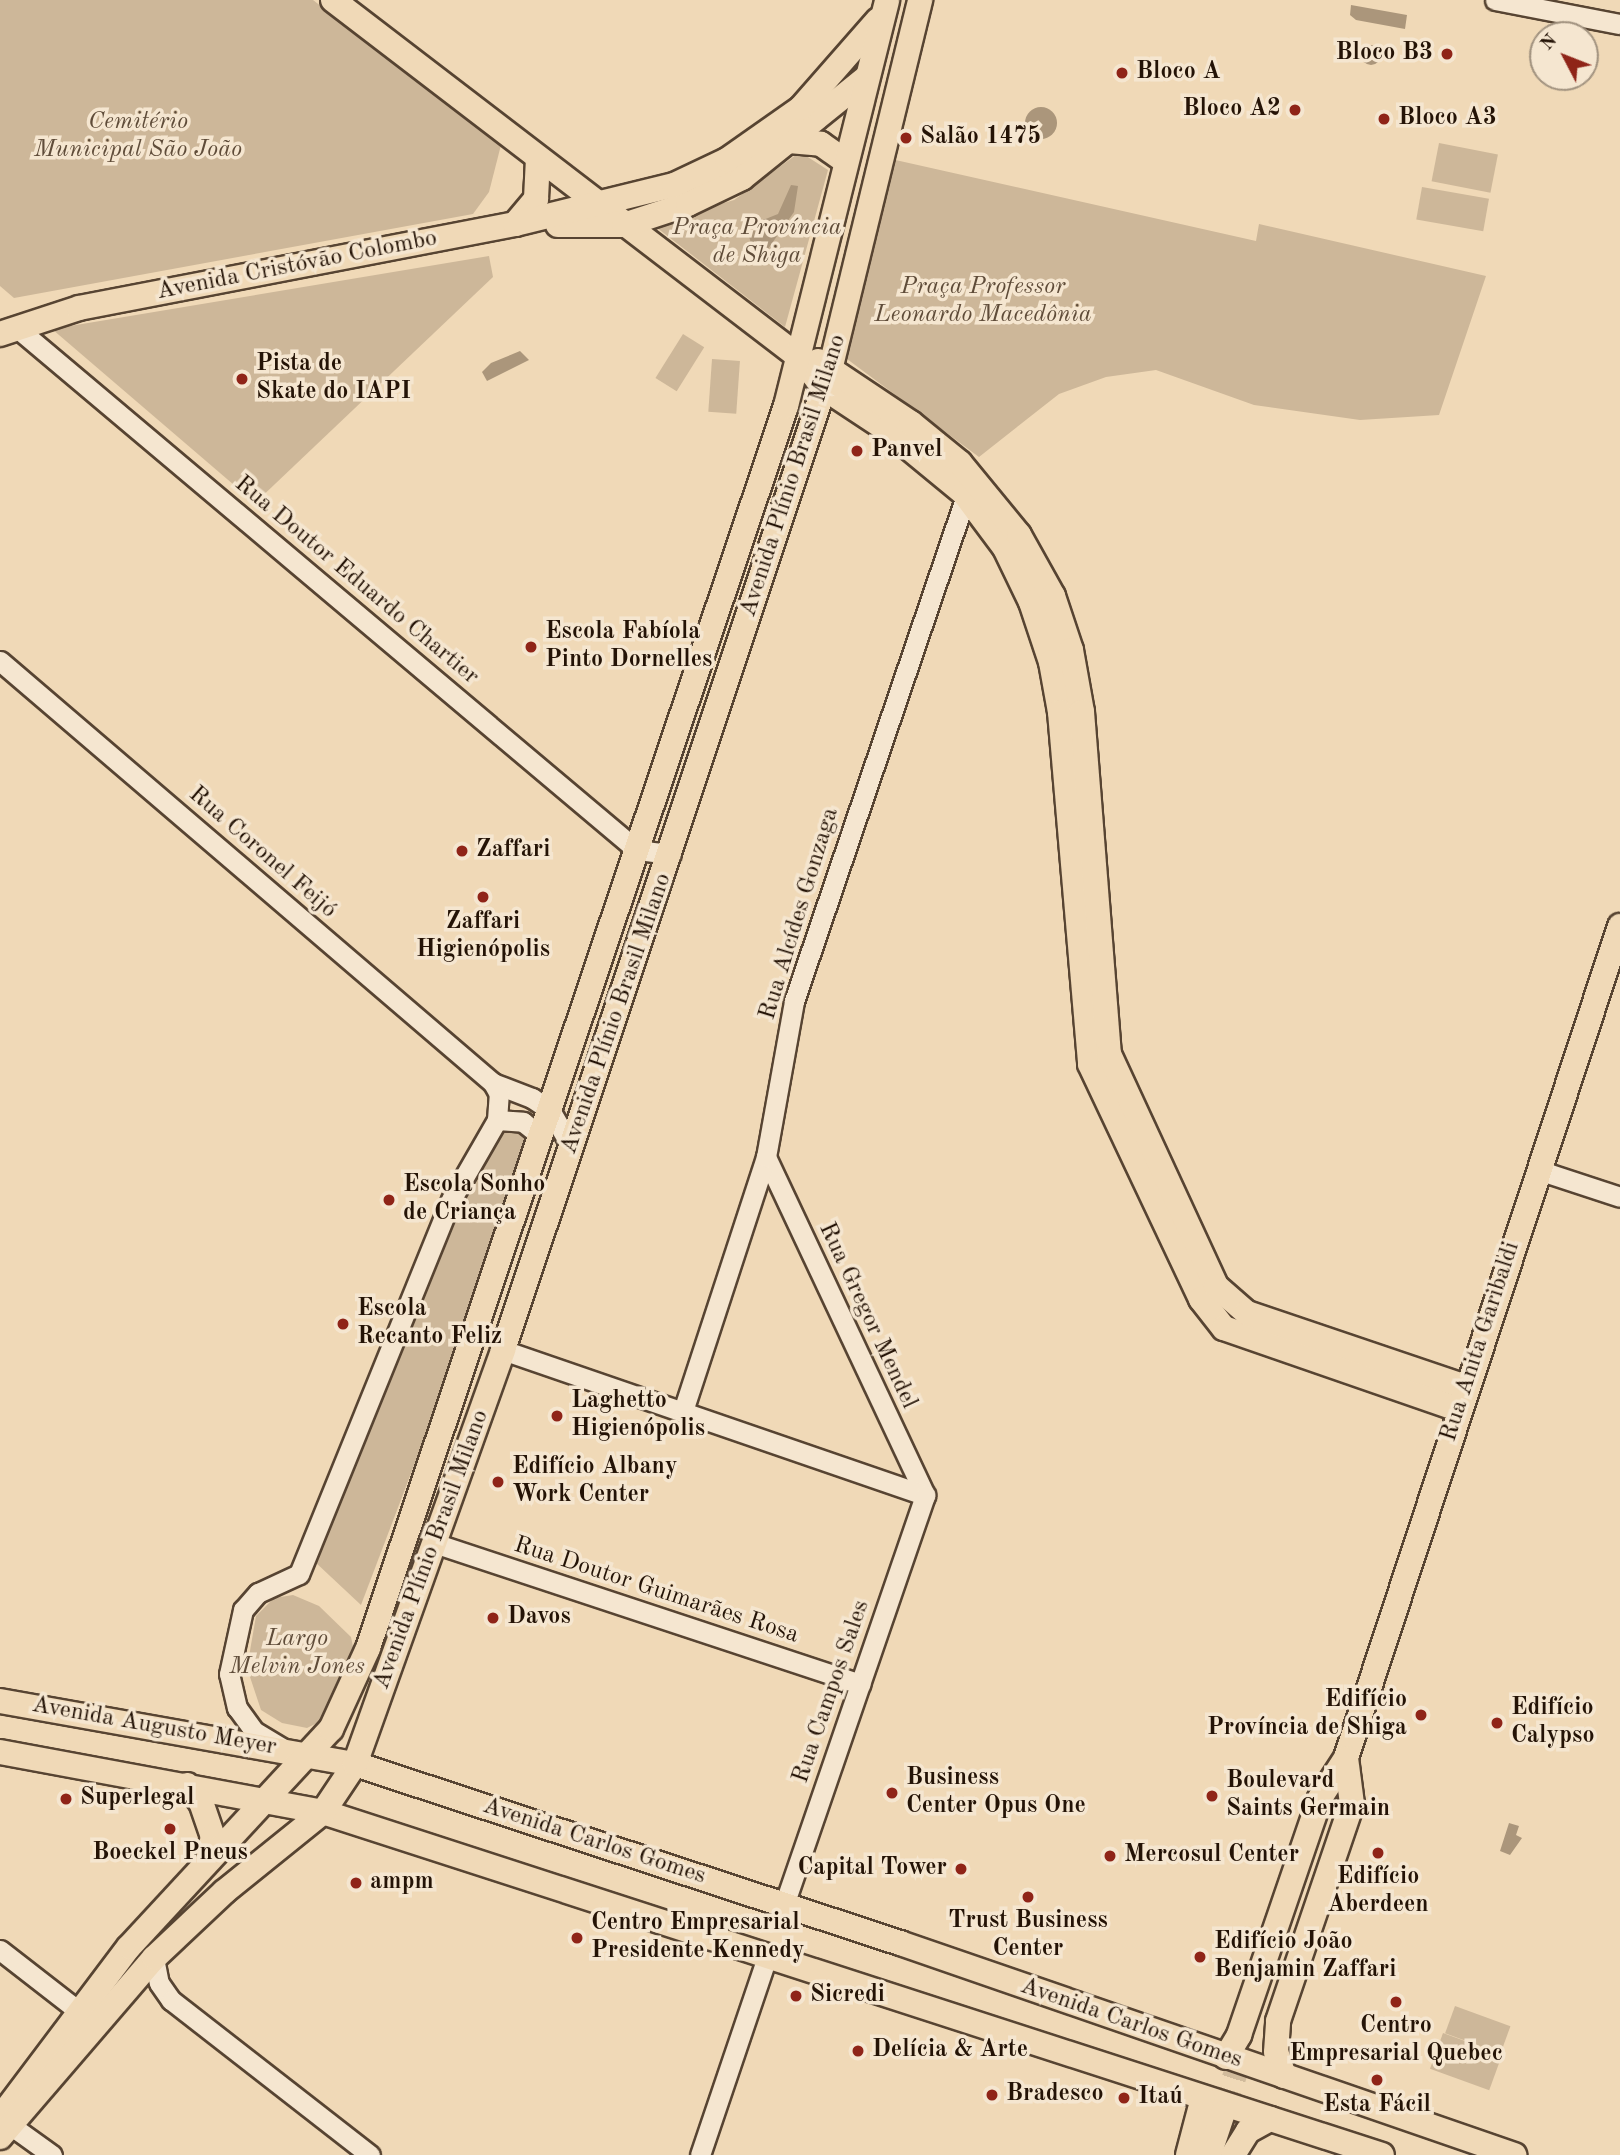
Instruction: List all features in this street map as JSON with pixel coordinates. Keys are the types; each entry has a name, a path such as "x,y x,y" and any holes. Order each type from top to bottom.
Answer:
{"main road":[{"path":"333,0 799,357 817,360 827,379 911,423 1019,535 1053,596 1071,650 1085,746 1109,1054 1216,1286 1247,1313 1462,1398"},
{"name":"Avenida Plínio Brasil Milano","path":"4,2127 154,1958 223,1892 323,1812 355,1764 437,1544 572,1148 827,379 907,41 920,0"},
{"name":"Avenida Plínio Brasil Milano","path":"4,2127 80,2012 129,1947 208,1859 266,1801 296,1752 331,1729 368,1648 637,850 799,357 844,160 884,8"},
{"name":"Avenida Cristóvão Colombo","path":"6,326 79,308 515,224 674,185 727,160 801,108 884,8"},
{"name":"Avenida Cristóvão Colombo","path":"515,224 624,225 688,204 742,178 867,77 907,41"},
{"path":"789,141 821,144 844,160"},
{"path":"515,224 536,199 538,158"},
{"name":"Rua Anita Garibaldi","path":"1284,2076 1276,2052 1278,2021 1352,1804 1346,1758 1462,1398 1620,926"},
{"name":"Avenida Augusto Meyer","path":"0,1701 296,1752"},
{"name":"Avenida Augusto Meyer","path":"0,1752 266,1801"},
{"name":"Avenida Carlos Gomes","path":"296,1752 355,1764 1235,2053 1284,2076 1514,2155"},
{"path":"1235,2053 1346,1758"},
{"path":"187,1785 201,1802 213,1836 208,1859"},
{"name":"Avenida Carlos Gomes","path":"266,1801 323,1812 1382,2155"},
{"path":"1188,2155 1203,2098"},
{"path":"1209,2155 1223,2113"},
{"path":"1233,2155 1248,2131 1269,2119"}],"street":[{"path":"1495,0 1620,24"},
{"name":"Rua Doutor Eduardo Chartier","path":"6,326 637,850"},
{"name":"Rua Alcídes Gonzaga","path":"682,1411 766,1157 794,1001 969,485"},
{"name":"Rua Coronel Feijó","path":"0,661 493,1083 532,1098 550,1110"},
{"path":"637,850 671,854"},
{"path":"296,1752 254,1731 237,1708 229,1674 243,1610 258,1593 299,1574 451,1200 497,1120 499,1094 493,1083"},
{"path":"550,1110 572,1148"},
{"path":"497,1120 523,1122 541,1136"},
{"name":"Rua Gregor Mendel","path":"766,1157 862,1369 925,1495"},
{"path":"1538,1170 1620,1197"},
{"path":"503,1350 925,1495"},
{"name":"Rua Campos Sales","path":"784,1905 925,1495"},
{"name":"Rua Doutor Guimarães Rosa","path":"437,1544 860,1684"},
{"path":"0,1950 80,2012"},
{"path":"700,2155 767,1957"},
{"path":"154,1958 159,1983 171,2000 370,2155"},
{"path":"4,2127 52,2155"}],"green space":[{"name":"Cemitério Municipal São João","path":"0,0 313,0 501,145 489,192 473,214 14,298 0,286"},
{"path":"1439,143 1498,154 1490,193 1432,181"},
{"name":"Praça Província de Shiga","path":"800,152 828,170 785,327 652,224 734,200"},
{"name":"Praça Professor Leonardo Macedônia","path":"891,159 1256,241 1259,224 1486,276 1439,415 1360,420 1254,405 1156,370 1106,377 1059,394 979,457 847,359"},
{"path":"1422,187 1489,199 1483,231 1416,219"},
{"path":"489,256 493,277 255,503 52,329"},
{"path":"683,334 704,347 677,391 655,378"},
{"path":"712,359 740,361 736,414 708,412"},
{"path":"517,1127 530,1137 533,1152 361,1605 314,1561 469,1176 495,1135"},
{"name":"Largo Melvin Jones","path":"293,1595 319,1606 351,1637 354,1652 321,1721 307,1728 282,1723 261,1710 247,1668 256,1616 274,1598"},
{"path":"1455,2006 1510,2026 1501,2053 1445,2033"},
{"path":"1443,2033 1502,2055 1489,2090 1430,2069"}],"shaded area":[{"path":"1351,5 1407,15 1405,29 1356,20 1350,15"},
{"path":"1367,45 1375,45 1381,55 1375,65 1367,65 1361,59 1361,51"},
{"path":"1041,107 1053,111 1057,123 1053,135 1041,139 1029,135 1025,123 1029,111"},
{"path":"791,185 798,186 794,212 763,256 753,251 749,236 763,220 778,214"},
{"path":"520,351 529,360 487,381 482,372 491,363"},
{"path":"1509,1823 1519,1826 1516,1835 1522,1838 1510,1855 1500,1851"}],"tunnel":[{"path":"1223,2113 1243,2049"}],"place":[{"name":"Bloco B3","path":"1447,54"},
{"name":"Bloco A","path":"1122,73"},
{"name":"Bloco A2","path":"1295,110"},
{"name":"Bloco A3","path":"1384,119"},
{"name":"Salão 1475","path":"906,138"},
{"name":"Pista de Skate do IAPI","path":"242,379"},
{"name":"Panvel","path":"857,451"},
{"name":"Escola Fabíola Pinto Dornelles","path":"531,647"},
{"name":"Zaffari","path":"462,851"},
{"name":"Zaffari Higienópolis","path":"483,897"},
{"name":"Escola Sonho de Criança","path":"389,1200"},
{"name":"Escola Recanto Feliz","path":"343,1324"},
{"name":"Laghetto Higienópolis","path":"557,1416"},
{"name":"Edifício Albany Work Center","path":"498,1482"},
{"name":"Davos","path":"493,1618"},
{"name":"Edifício Província de Shiga","path":"1421,1715"},
{"name":"Edifício Calypso","path":"1497,1723"},
{"name":"Business Center Opus One","path":"892,1793"},
{"name":"Boulevard Saints Germain","path":"1212,1796"},
{"name":"Superlegal","path":"66,1799"},
{"name":"Boeckel Pneus","path":"170,1829"},
{"name":"Edifício Aberdeen","path":"1378,1853"},
{"name":"Mercosul Center","path":"1110,1856"},
{"name":"Capital Tower","path":"961,1869"},
{"name":"ampm","path":"356,1883"},
{"name":"Trust Business Center","path":"1028,1897"},
{"name":"Centro Empresarial Presidente Kennedy","path":"577,1938"},
{"name":"Edifício João Benjamin Zaffari","path":"1200,1957"},
{"name":"Sicredi","path":"796,1996"},
{"name":"Centro Empresarial Quebec","path":"1396,2002"},
{"name":"Delícia & Arte","path":"858,2051"},
{"name":"Esta Fácil","path":"1377,2080"},
{"name":"Bradesco","path":"992,2095"},
{"name":"Itaú","path":"1124,2098"}]}
